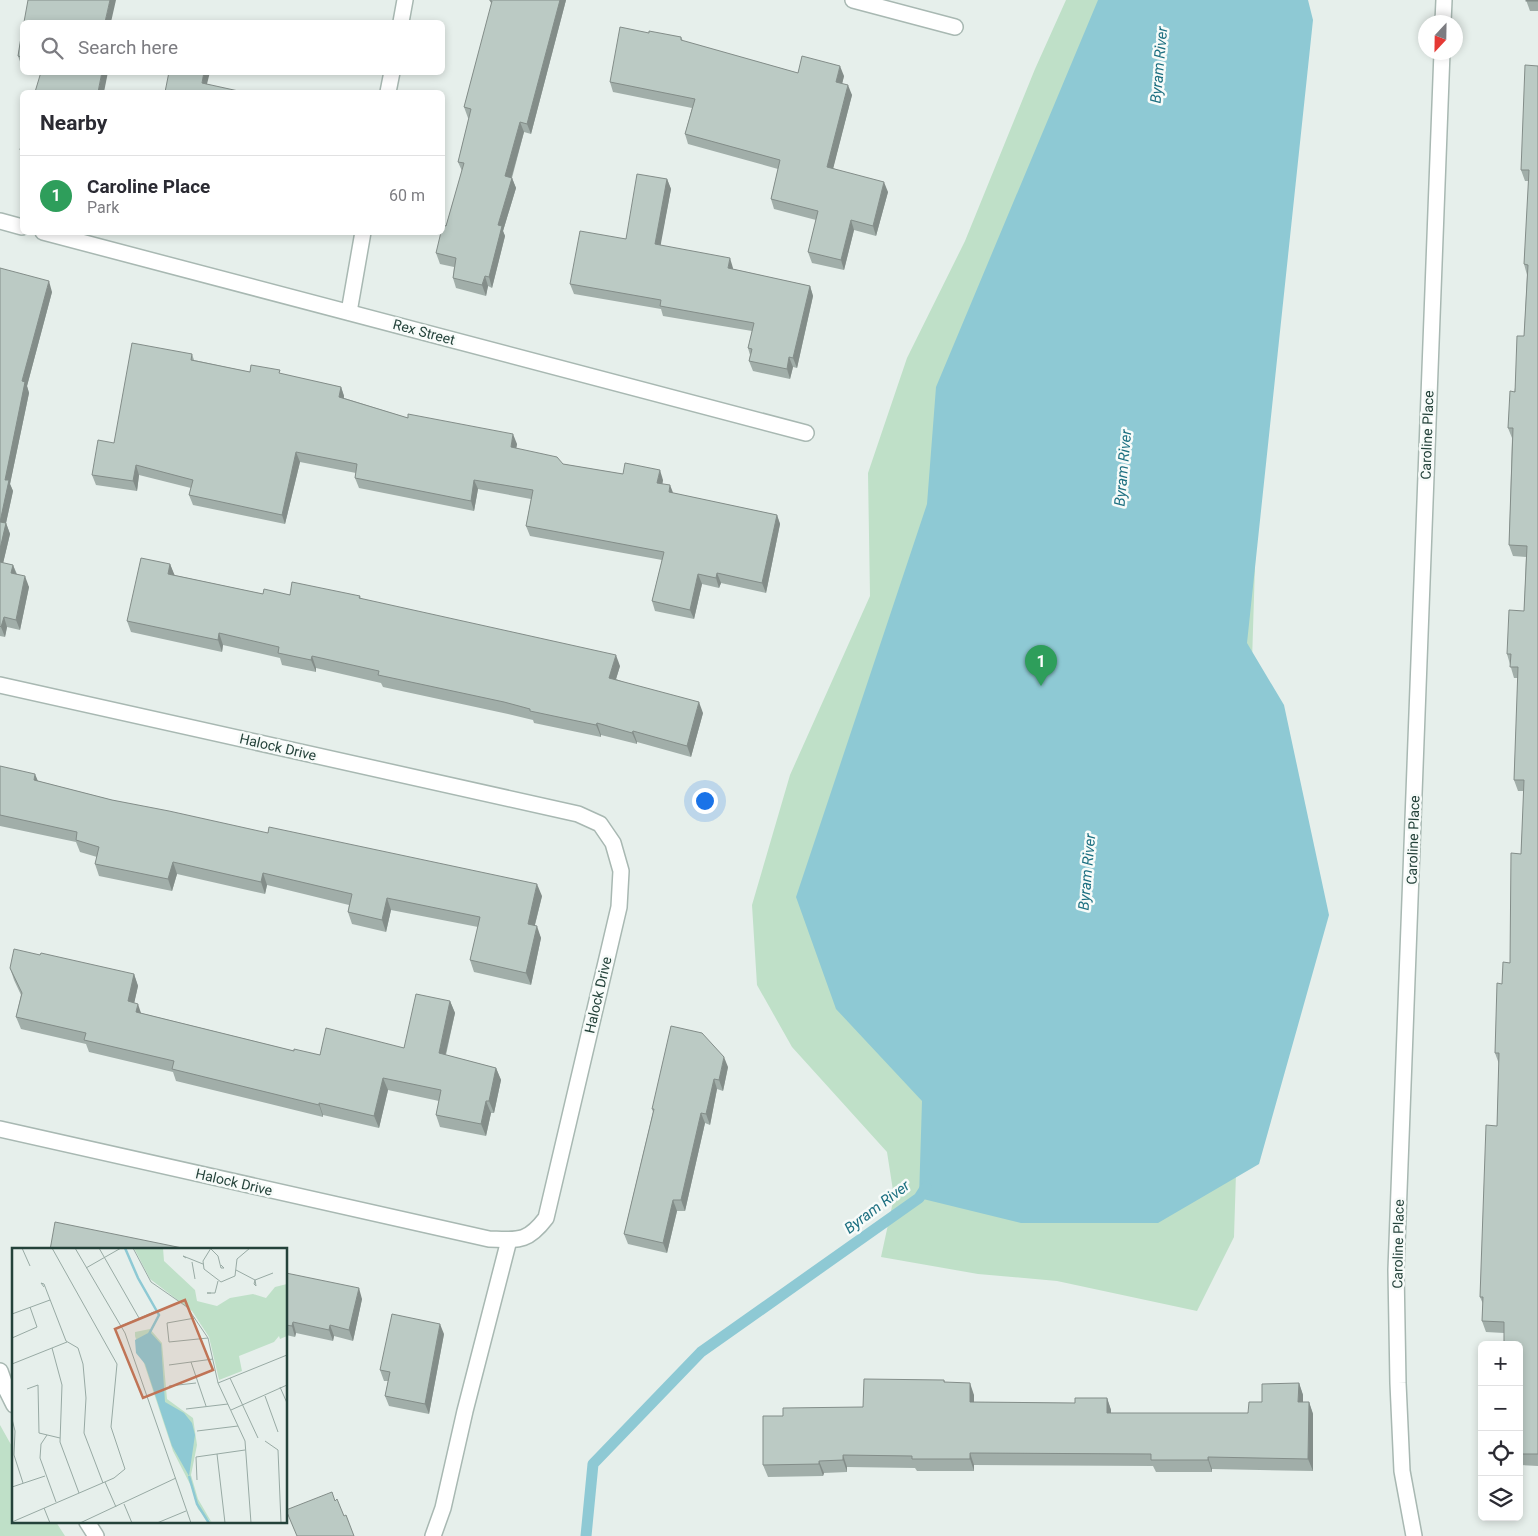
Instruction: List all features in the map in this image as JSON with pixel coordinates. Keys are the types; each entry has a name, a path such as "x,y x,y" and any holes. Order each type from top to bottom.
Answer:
{"street":[{"path":"401,20 405,0"},
{"path":"853,0 955,27"},
{"path":"1443,15 1444,0"},
{"name":"Caroline Place","path":"1414,1536 1402,1471 1396,1270 1442,60"},
{"path":"388,90 391,75"},
{"path":"0,222 20,227"},
{"name":"Rex Street","path":"54,235 806,432"},
{"path":"349,312 362,235"},
{"name":"Halock Drive","path":"0,685 578,814 600,824 613,843 621,871 619,907 546,1218 536,1232 517,1240 488,1239 0,1129"},
{"path":"434,1536 443,1508 465,1411 509,1240"},
{"path":"0,1372 12,1401"},
{"path":"88,1524 96,1536"}],"green space":[{"path":"1066,0 1281,0 1270,86 1234,1237 1197,1311 1057,1281 978,1274 881,1257 894,1197 887,1152 792,1047 757,985 752,905 790,775 870,596 868,473 907,358 965,241 1035,69"},
{"path":"0,1425 12,1446 12,1524 57,1524 65,1536 0,1536"}],"water":[{"path":"1098,0 1308,0 1313,20 1247,643 1284,705 1329,915 1259,1164 1158,1223 1021,1223 919,1198 922,1101 836,1009 796,897 927,504 936,387"}],"building":[{"path":"28,0 110,0 105,20 24,20"},
{"path":"560,0 527,124 520,122 505,176 512,178 498,225 502,226 489,277 485,276 482,285 453,278 456,258 436,253 440,235 445,235 445,226 464,163 458,162 471,109 464,107 492,1 490,1"},
{"path":"620,27 681,37 681,40 798,73 802,56 840,66 836,82 848,85 827,167 884,182 873,226 851,220 841,260 808,252 818,211 771,199 780,160 685,134 695,99 610,82"},
{"path":"1525,65 1538,66 1538,1454 1523,1454 1523,1341 1504,1341 1504,1322 1482,1321 1483,1297 1480,1297 1486,1125 1497,1126 1499,1053 1495,1053 1497,983 1502,984 1503,962 1510,963 1511,853 1521,854 1524,780 1514,780 1518,667 1510,667 1511,654 1507,654 1509,610 1524,611 1527,546 1509,545 1513,428 1508,428 1510,391 1515,392 1517,336 1524,336 1528,265 1524,264 1529,170 1521,170"},
{"path":"40,75 101,75 98,90 36,90"},
{"path":"168,75 203,75 202,83 234,90 165,90"},
{"path":"637,174 667,179 655,244 730,258 728,268 810,286 793,358 789,357 787,369 749,361 752,349 748,348 754,323 660,306 661,300 570,284 580,231 626,239"},
{"path":"0,268 49,281 22,381 25,382 5,480 9,480 0,522"},
{"path":"132,343 192,354 191,360 250,372 251,365 280,370 279,373 341,387 339,397 408,418 408,414 513,434 511,447 557,457 563,464 623,474 625,463 660,470 657,483 670,485 669,492 777,515 762,583 717,573 716,578 698,574 690,610 652,601 664,552 526,526 533,490 474,480 471,501 355,478 357,464 296,452 282,515 189,495 193,480 136,465 133,481 92,475 98,440 114,443"},
{"path":"0,522 6,523 0,549"},
{"path":"141,558 170,564 168,574 263,594 264,589 290,595 292,582 616,655 609,678 699,702 687,746 633,731 632,733 597,723 596,725 530,711 530,709 504,702 378,675 379,671 312,656 311,660 278,653 279,647 219,633 218,640 127,621"},
{"path":"0,562 13,565 11,573 25,576 16,620 4,617 1,627 0,626"},
{"path":"0,766 35,774 34,780 112,800 268,833 269,827 537,884 528,924 537,926 526,973 470,960 480,917 387,898 382,920 348,912 352,894 263,873 261,882 173,862 168,879 95,864 99,847 76,840 77,832 0,815"},
{"path":"14,949 40,955 41,953 134,974 128,1001 138,1004 136,1012 294,1051 294,1049 320,1055 326,1028 404,1048 416,994 450,1001 439,1053 496,1068 489,1101 486,1101 481,1124 436,1115 441,1090 383,1078 374,1116 319,1103 319,1105 172,1069 174,1061 84,1040 86,1033 16,1017 22,993 10,968"},
{"path":"671,1026 702,1033 724,1057 719,1080 714,1079 706,1114 701,1113 681,1200 673,1200 663,1243 624,1234 654,1109 652,1109"},
{"path":"55,1222 182,1248 50,1248"},
{"path":"288,1273 359,1288 349,1330 330,1325 329,1330 293,1322 292,1326 288,1325"},
{"path":"392,1314 440,1324 425,1404 385,1396 390,1372 380,1370"},
{"path":"864,1379 944,1380 944,1382 970,1383 970,1402 1075,1403 1075,1398 1107,1398 1107,1413 1248,1413 1249,1402 1262,1402 1262,1384 1299,1383 1298,1402 1309,1402 1308,1459 1208,1457 1208,1460 1151,1460 1151,1454 970,1453 970,1459 912,1459 912,1456 843,1455 843,1460 819,1461 819,1464 763,1465 763,1416 783,1416 783,1408 863,1407"},
{"path":"332,1492 344,1516 346,1515 354,1536 297,1536 288,1515 288,1509"}],"waterway":[{"name":"Byram River","path":"586,1536 593,1464 701,1352 919,1198 926,1187"}],"place":[{"name":"Caroline Place","path":"1041,686"}]}
